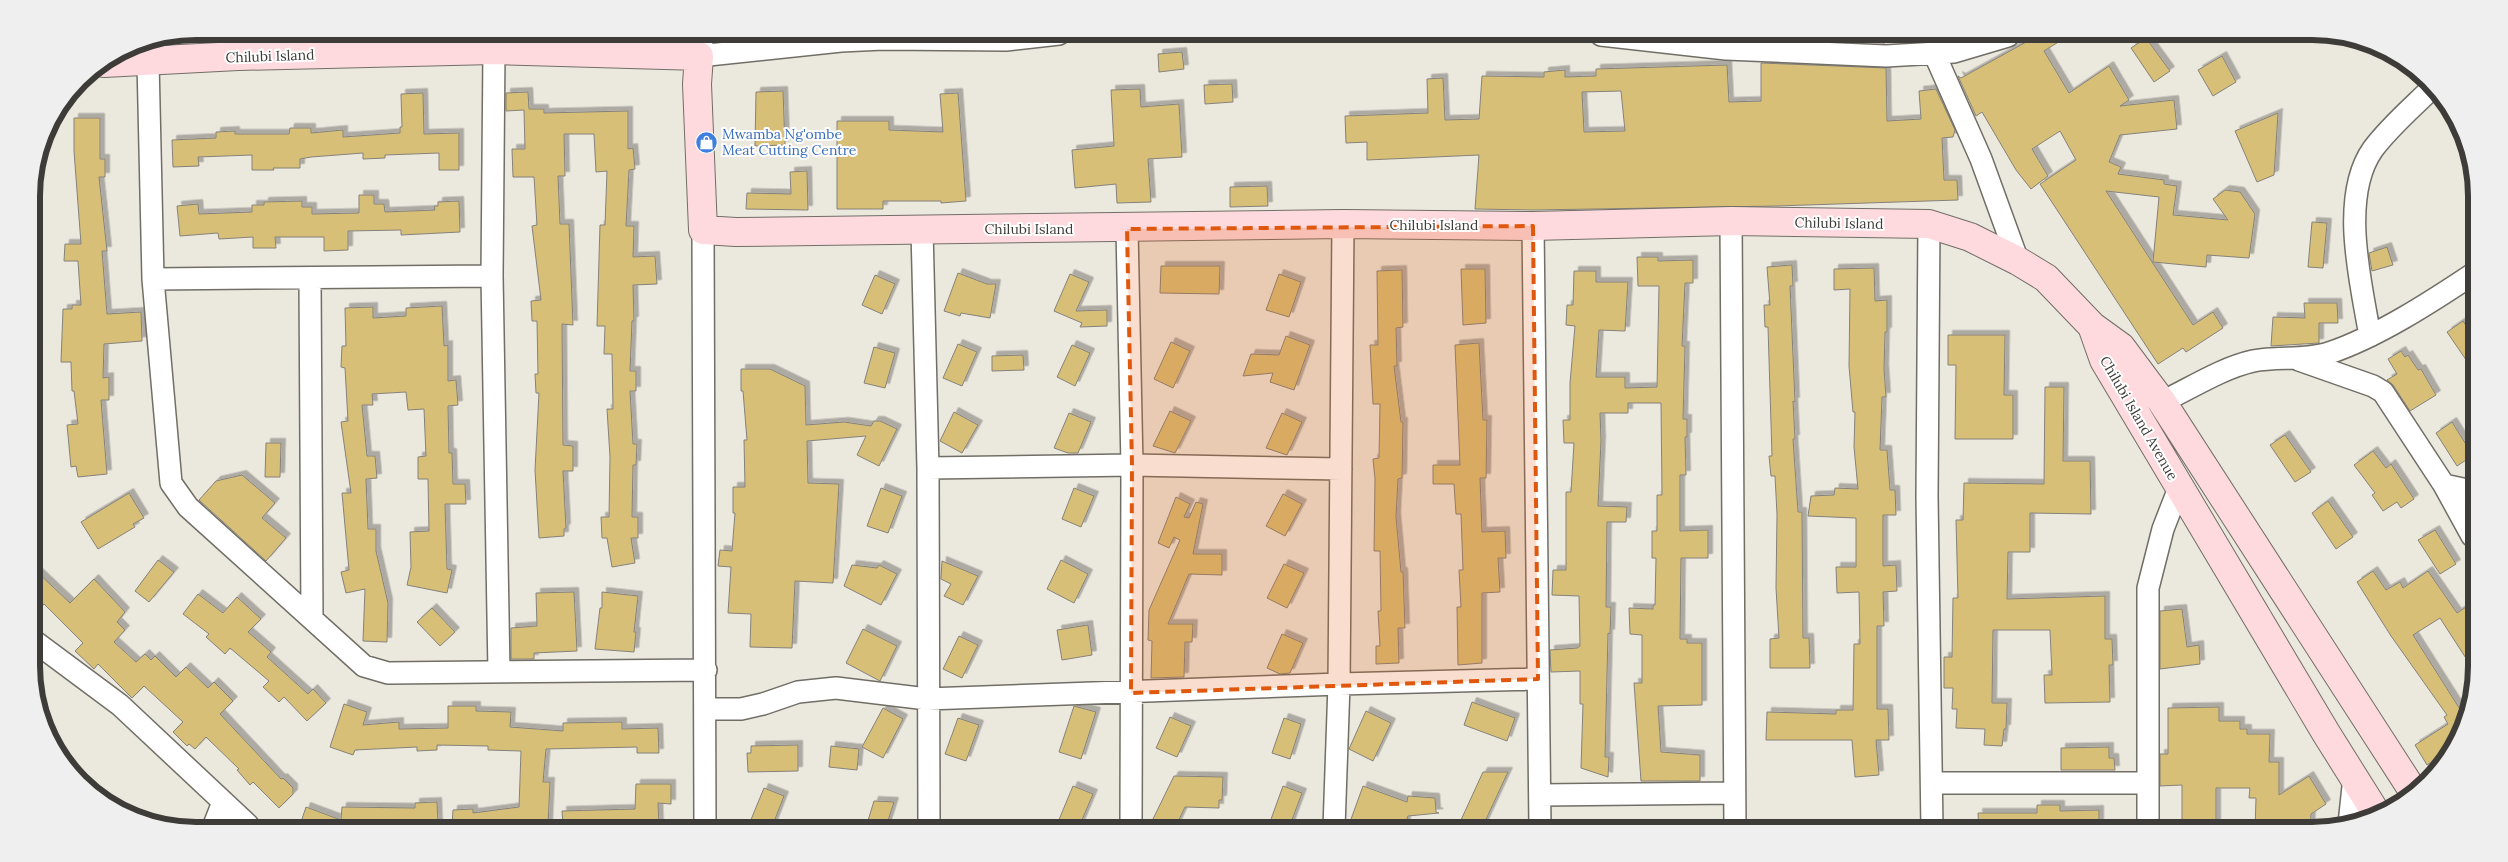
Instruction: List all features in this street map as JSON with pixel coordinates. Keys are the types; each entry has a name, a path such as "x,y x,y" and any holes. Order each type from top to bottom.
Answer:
{"street":[{"path":"705,822 703,230 697,84 702,44 882,40"},
{"path":"1649,40 1726,48 1886,56 1911,45 1935,55 1954,52 1994,40"},
{"name":"Chilubi Island","path":"115,63 238,56 702,44"},
{"path":"494,50 492,276 499,672"},
{"path":"1935,55 1981,159 2018,261"},
{"path":"148,62 153,279 171,482 188,507 364,666 388,673 706,670"},
{"path":"2370,336 2355,252 2354,212 2362,172 2372,150 2428,92"},
{"path":"1731,220 1735,822"},
{"name":"Chilubi Island","path":"703,230 736,232 1127,229 1343,224 1533,226 1731,220 1929,224 1970,237 2018,261 2046,278 2092,326"},
{"path":"1334,822 1339,684 1343,224"},
{"path":"1929,224 1927,496 1932,822"},
{"path":"1533,226 1540,822"},
{"path":"1127,229 1132,465 1130,822"},
{"path":"922,230 928,468 927,699 929,822"},
{"path":"153,279 492,276"},
{"path":"310,278 312,619"},
{"path":"2162,402 2226,371 2253,361 2326,354 2370,336 2468,279"},
{"name":"Chilubi Island Avenue","path":"2092,326 2121,347 2162,402 2410,787"},
{"name":"Chilubi Island Avenue","path":"2092,326 2104,360 2374,809"},
{"path":"2292,358 2373,386 2383,392 2444,485 2468,529"},
{"path":"928,468 1132,465 1341,470"},
{"path":"2444,485 2468,490"},
{"path":"2148,822 2148,588 2163,529 2180,488"},
{"path":"40,645 120,705 245,822"},
{"path":"706,709 741,709 798,692 836,688 927,699 1339,684 1538,679"},
{"path":"2350,817 2354,777"},
{"path":"1932,783 2148,783"},
{"path":"1540,795 1734,793"},
{"path":"215,822 223,802"}],"highlighted area":[{"path":"1533,226 1538,679 1131,693 1132,465 1127,229"}],"building":[{"path":"1810,40 1885,40 1885,43"},
{"path":"2030,40 2062,40 2044,51 2069,93 2109,66 2129,100 2120,106 2174,100 2177,129 2120,135 2109,162 2121,167 2118,174 2164,180 2164,184 2177,186 2173,215 2228,220 2213,199 2225,190 2240,192 2255,214 2249,258 2207,255 2206,267 2153,262 2159,197 2106,191 2193,325 2213,312 2223,328 2186,352 2183,348 2158,364 2040,184 2076,160 2060,131 2032,149 2048,176 2031,189 2016,170 1982,112 1976,116 1958,76 1961,78"},
{"path":"2143,40 2147,40 2170,71 2154,82 2131,48"},
{"path":"1182,52 1184,69 1159,72 1158,54"},
{"path":"2222,56 2236,82 2213,96 2198,70"},
{"path":"1761,63 1886,68 1887,121 1921,119 1919,91 1936,89 1955,130 1953,137 1942,138 1944,180 1957,180 1958,200 1776,206 1533,210 1475,209 1479,155 1367,160 1367,142 1346,143 1345,116 1428,113 1427,79 1443,78 1445,120 1479,119 1482,76 1544,77 1544,72 1565,70 1565,77 1596,76 1596,69 1727,65 1729,102 1761,101","holes":["1621,91 1625,131 1584,132 1582,92"]},
{"path":"1232,84 1233,102 1205,104 1204,85"},
{"path":"1140,89 1141,107 1179,104 1182,157 1148,159 1151,202 1117,203 1116,184 1075,188 1072,150 1114,146 1111,90"},
{"path":"783,91 785,145 755,146 756,92"},
{"path":"528,92 529,109 544,109 544,113 628,111 628,149 633,148 635,169 629,170 626,226 634,226 633,257 655,256 657,284 633,285 634,321 632,321 630,371 636,371 636,391 630,391 633,444 637,444 636,465 633,465 632,517 638,517 638,538 631,538 635,563 612,567 607,538 602,538 601,517 609,517 610,457 607,409 613,409 612,354 604,354 605,326 597,326 600,225 605,225 607,171 596,172 594,134 564,134 565,176 558,176 560,224 569,224 573,325 562,324 563,445 573,446 573,471 563,471 566,528 564,529 564,536 539,538 535,470 539,393 536,393 535,374 538,374 537,321 532,321 531,301 541,300 532,226 537,225 534,177 513,177 512,149 525,149 524,110 506,111 506,93"},
{"path":"423,93 424,134 459,133 459,170 439,170 439,153 385,155 385,158 363,159 363,153 311,157 300,159 300,168 273,168 274,170 252,170 252,155 198,157 199,166 173,167 172,140 216,138 216,132 235,131 235,134 289,134 290,128 311,128 311,133 343,130 343,137 400,133 400,127 402,127 401,94"},
{"path":"958,93 966,201 941,203 941,201 883,201 883,209 837,209 837,121 889,121 889,130 943,132 940,94"},
{"path":"2278,113 2274,175 2257,182 2235,131"},
{"path":"74,118 100,118 100,159 105,159 105,177 99,177 107,251 102,251 107,314 141,312 142,341 104,344 103,378 109,377 109,400 101,400 107,474 78,477 76,466 71,467 67,425 78,424 74,391 72,391 71,362 61,362 63,309 72,309 72,305 81,305 78,261 64,261 65,244 81,244 74,151"},
{"path":"807,171 808,210 746,209 747,193 791,194 790,172"},
{"path":"1267,186 1268,206 1230,207 1230,187"},
{"path":"359,195 374,195 374,204 384,204 385,212 435,210 434,206 438,206 438,202 459,201 460,232 401,235 401,230 348,231 348,250 324,251 324,237 275,237 276,248 253,248 253,237 219,239 218,233 180,236 177,206 198,204 199,214 252,212 252,205 264,205 264,202 302,201 302,207 312,207 312,214 359,213"},
{"path":"2312,222 2327,223 2323,268 2308,267"},
{"path":"2387,247 2393,265 2372,271 2369,253"},
{"path":"1637,257 1658,257 1658,261 1693,260 1693,283 1685,283 1682,346 1685,346 1683,419 1687,419 1687,437 1685,437 1686,475 1680,475 1680,531 1708,530 1708,558 1681,558 1680,639 1687,639 1687,643 1702,643 1702,705 1658,706 1661,752 1700,755 1700,781 1641,781 1634,683 1642,683 1642,635 1630,634 1629,608 1653,609 1653,605 1655,605 1656,558 1652,558 1652,531 1657,531 1657,495 1662,495 1661,403 1628,403 1628,413 1600,413 1601,441 1598,506 1627,507 1626,522 1607,522 1606,607 1611,607 1610,634 1608,633 1605,757 1609,757 1608,777 1581,768 1583,704 1580,704 1580,671 1551,672 1550,650 1577,648 1580,646 1579,596 1552,595 1553,570 1566,570 1566,492 1571,492 1574,443 1564,443 1563,420 1570,420 1570,383 1575,326 1566,325 1567,305 1573,305 1574,271 1596,271 1596,282 1628,282 1625,331 1599,330 1596,377 1625,377 1625,388 1657,387 1659,286 1638,286"},
{"path":"1792,265 1793,286 1790,286 1795,402 1793,401 1795,439 1793,439 1798,512 1802,512 1803,638 1809,638 1810,668 1770,668 1770,639 1779,638 1776,588 1777,514 1775,476 1771,476 1769,456 1772,456 1768,327 1765,327 1764,305 1770,305 1767,267"},
{"path":"1161,266 1220,266 1219,294 1160,293"},
{"path":"1874,268 1875,301 1887,300 1884,369 1886,397 1882,397 1880,450 1887,450 1890,490 1895,490 1896,515 1883,515 1883,566 1896,565 1897,591 1883,592 1884,626 1877,626 1877,709 1888,709 1889,740 1876,740 1879,775 1855,777 1852,740 1766,740 1767,712 1836,714 1836,710 1853,710 1854,644 1860,644 1859,592 1837,593 1836,567 1856,567 1856,518 1808,516 1811,496 1834,495 1835,488 1858,489 1854,447 1855,412 1853,412 1849,366 1850,289 1834,290 1834,269"},
{"path":"1461,269 1485,269 1486,323 1463,325"},
{"path":"1402,270 1403,327 1396,328 1397,366 1394,366 1401,422 1403,422 1402,478 1398,479 1396,517 1401,572 1403,572 1405,628 1398,628 1399,663 1376,664 1376,646 1380,646 1378,611 1381,611 1380,551 1374,551 1375,479 1373,459 1379,458 1380,404 1373,404 1370,345 1378,345 1377,271"},
{"path":"958,273 987,284 996,284 990,318 961,313 960,316 944,311"},
{"path":"1070,274 1089,282 1076,311 1107,310 1107,326 1080,327 1082,323 1054,311"},
{"path":"1279,274 1301,282 1289,317 1266,310"},
{"path":"875,275 895,284 882,314 862,305"},
{"path":"2304,303 2337,303 2338,323 2319,323 2319,343 2271,346 2273,317 2305,318"},
{"path":"442,306 444,346 448,345 448,381 456,380 458,405 448,406 449,453 452,453 453,484 465,484 466,504 445,504 447,569 452,570 447,593 407,585 411,567 410,532 429,531 428,479 418,479 418,457 426,456 424,409 408,410 406,392 372,394 373,405 362,405 367,456 375,456 377,478 366,479 368,529 376,529 376,551 388,603 387,642 363,641 365,589 346,593 341,572 349,570 342,493 351,493 341,422 348,421 345,368 341,367 342,346 346,346 345,308 373,307 373,318 406,316 406,308"},
{"path":"2463,321 2468,328 2468,363 2447,332"},
{"path":"1948,335 2005,335 2004,395 2013,395 2013,439 1955,439 1956,365 1948,365"},
{"path":"1286,336 1310,345 1294,390 1270,382 1273,373 1243,376 1251,354 1279,355"},
{"path":"1171,342 1190,351 1173,388 1154,379"},
{"path":"1479,343 1483,420 1487,420 1486,478 1480,478 1482,532 1505,531 1506,558 1498,558 1500,592 1482,593 1482,663 1458,665 1457,607 1461,607 1459,570 1463,570 1461,514 1456,514 1454,484 1433,484 1433,465 1460,465 1455,345"},
{"path":"958,344 977,352 962,386 943,378"},
{"path":"1072,345 1090,353 1075,386 1057,377"},
{"path":"874,347 895,353 885,388 864,383"},
{"path":"2401,351 2405,357 2408,355 2418,370 2421,369 2436,395 2410,411 2393,385 2387,380 2397,374 2388,359"},
{"path":"1023,355 1024,370 992,371 992,356"},
{"path":"741,369 770,369 805,386 806,425 844,422 871,426 874,421 880,421 897,429 879,466 857,455 866,436 807,441 808,483 839,484 833,583 795,581 792,648 750,647 751,614 728,613 731,567 718,566 720,550 732,551 735,513 733,513 733,487 745,487 744,440 747,440 743,391 741,391"},
{"path":"2045,387 2064,387 2063,461 2090,461 2091,514 2030,513 2030,552 2008,552 2007,599 2105,596 2105,639 2112,639 2113,665 2109,665 2110,702 2045,703 2044,675 2052,675 2050,630 1993,630 1992,703 2007,703 2006,729 2004,729 2002,746 1984,745 1985,729 1956,728 1957,709 1952,709 1953,688 1944,688 1944,657 1952,657 1953,598 1958,598 1956,520 1963,520 1964,483 2044,484"},
{"path":"1170,411 1191,421 1175,453 1153,446"},
{"path":"954,412 978,425 962,453 940,441"},
{"path":"1069,413 1091,422 1078,453 1068,453 1054,448"},
{"path":"1282,413 1302,422 1287,455 1266,448"},
{"path":"2452,422 2468,448 2468,459 2457,466 2436,433"},
{"path":"2285,435 2311,472 2295,482 2270,445"},
{"path":"266,443 281,443 280,477 265,477"},
{"path":"2373,451 2386,468 2391,464 2414,499 2401,508 2397,502 2383,511 2372,495 2375,493 2354,465"},
{"path":"242,475 275,503 262,518 286,538 266,561 199,500 216,481"},
{"path":"881,488 902,496 888,533 867,526"},
{"path":"1074,488 1094,496 1081,527 1062,519"},
{"path":"129,493 144,518 133,524 135,527 98,549 81,522"},
{"path":"1283,494 1302,504 1285,536 1266,526"},
{"path":"1176,497 1190,504 1184,517 1189,518 1196,502 1203,504 1193,554 1222,554 1222,575 1189,574 1168,624 1193,624 1192,642 1185,642 1184,677 1151,678 1152,641 1148,640 1149,610 1180,540 1174,537 1169,548 1158,543"},
{"path":"2328,501 2353,537 2336,549 2312,513"},
{"path":"2435,530 2456,564 2440,574 2418,540"},
{"path":"158,560 174,572 149,602 135,591"},
{"path":"1061,560 1088,574 1074,603 1047,589"},
{"path":"942,561 978,576 963,605 944,596 951,584 941,579"},
{"path":"1284,564 1304,573 1287,608 1267,598"},
{"path":"852,565 877,568 879,565 897,574 881,605 844,586"},
{"path":"2373,571 2386,590 2400,582 2403,588 2428,571 2457,613 2468,606 2468,661 2440,618 2413,635 2461,711 2452,735 2442,752 2437,758 2427,765 2415,745 2448,724 2444,717 2447,715 2391,636 2357,582"},
{"path":"40,575 70,603 94,579 125,612 117,622 125,630 114,642 136,662 145,654 151,660 155,656 176,677 186,667 208,688 214,682 233,701 220,714 281,779 283,778 293,788 293,794 279,808 253,782 250,785 237,770 239,769 206,737 195,749 189,744 187,746 173,732 183,722 144,686 132,698 98,664 94,669 75,651 83,643 44,604 40,608"},
{"path":"574,592 577,651 534,653 534,659 511,659 511,628 537,626 536,593"},
{"path":"602,592 638,596 634,652 595,649 600,608 602,608"},
{"path":"198,594 223,613 237,597 261,619 248,632 271,652 267,657 308,694 313,689 326,703 307,721 284,697 279,702 263,687 269,681 230,648 225,654 206,637 209,634 183,614"},
{"path":"432,608 455,632 440,646 417,622"},
{"path":"2182,609 2187,647 2199,645 2200,664 2160,669 2160,611"},
{"path":"1088,625 1092,655 1062,660 1057,630"},
{"path":"863,629 897,646 880,681 846,663"},
{"path":"1282,634 1303,643 1290,673 1280,674 1267,668"},
{"path":"959,636 978,645 962,678 943,669"},
{"path":"1472,702 1515,718 1507,741 1464,725"},
{"path":"344,704 367,712 363,725 399,722 399,729 448,728 448,706 476,706 476,711 511,712 510,727 563,731 563,723 622,722 622,729 658,728 659,753 637,753 637,747 546,749 543,782 550,782 548,822 452,822 453,810 473,809 473,813 519,807 521,751 488,750 488,746 437,745 437,750 417,751 417,747 355,750 353,755 330,747"},
{"path":"1074,706 1096,712 1081,759 1059,752"},
{"path":"2219,707 2219,721 2240,721 2240,729 2247,729 2247,734 2270,734 2269,762 2279,762 2279,795 2309,776 2326,804 2311,814 2310,822 2255,822 2256,798 2249,798 2250,788 2216,788 2216,822 2182,822 2182,785 2160,786 2160,754 2168,754 2168,708"},
{"path":"883,708 903,719 883,758 862,747"},
{"path":"1366,711 1391,723 1373,761 1349,749"},
{"path":"1170,717 1191,726 1177,757 1156,748"},
{"path":"958,718 979,725 966,761 945,754"},
{"path":"1284,718 1301,724 1290,759 1272,753"},
{"path":"798,745 798,771 748,772 747,753 751,753 751,746"},
{"path":"831,746 859,749 857,770 829,767"},
{"path":"2109,747 2109,758 2114,758 2115,770 2061,770 2061,748"},
{"path":"1483,772 1508,772 1485,822 1466,822 1461,820"},
{"path":"1174,776 1223,777 1222,800 1219,800 1219,808 1185,807 1178,822 1160,822 1153,819"},
{"path":"636,784 671,784 671,804 658,803 659,822 563,822 562,811 635,809"},
{"path":"1073,786 1093,794 1081,822 1058,822"},
{"path":"1283,786 1302,793 1291,822 1270,822"},
{"path":"1363,786 1407,802 1408,796 1435,798 1436,812 1439,813 1408,816 1406,822 1350,822"},
{"path":"764,788 784,796 774,822 750,822"},
{"path":"874,801 894,802 888,822 868,822"},
{"path":"437,802 438,822 301,822 306,807 341,820 342,807 415,808 415,803"},
{"path":"2037,805 2060,805 2060,811 2099,810 2099,822 1979,822 1978,813 2037,813"}],"place":[{"name":"Mwamba Ng'ombe Meat Cutting Centre","path":"706,142"}]}
